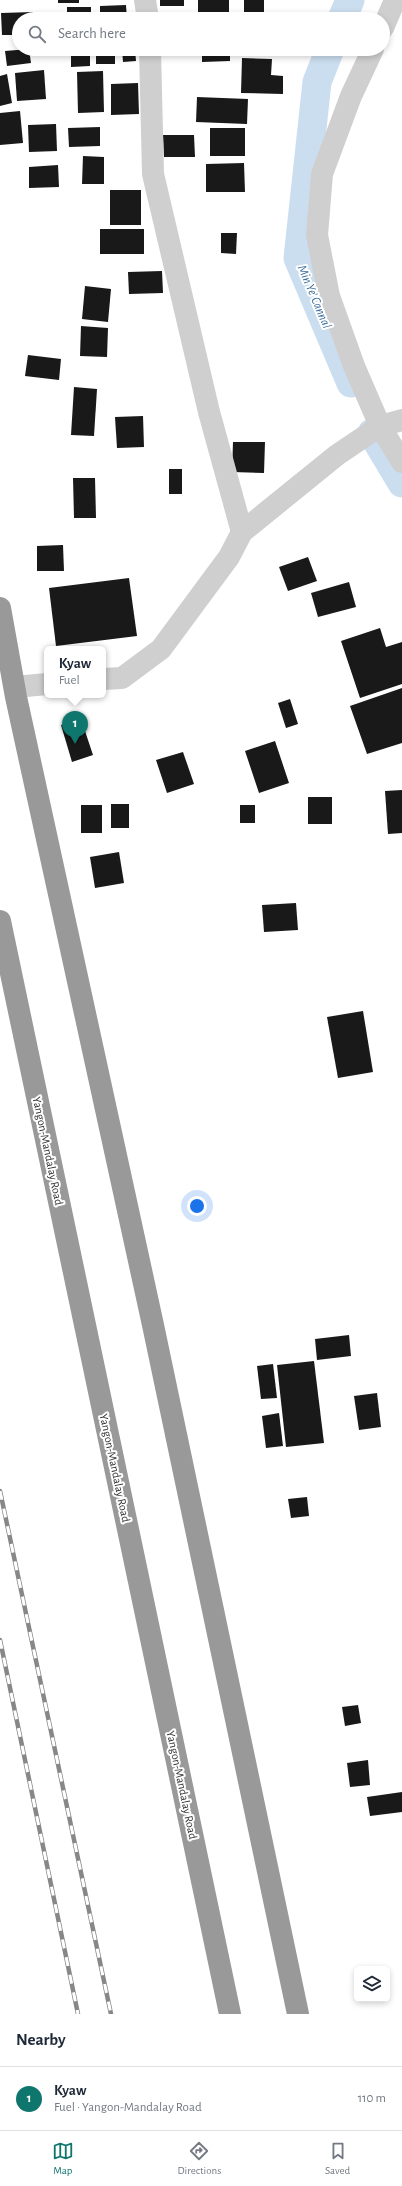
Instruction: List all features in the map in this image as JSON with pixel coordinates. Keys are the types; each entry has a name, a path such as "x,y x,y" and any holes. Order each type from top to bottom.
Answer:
{"highway":[{"path":"1,621 154,1325 298,2014"},
{"name":"Yangon-Mandalay Road","path":"0,921 230,2014"}],"street":[{"path":"145,0 147,12"},
{"path":"390,12 395,0"},
{"path":"150,56 153,174 209,412 242,532"},
{"path":"370,56 351,96 322,174 318,235 329,296 376,429 402,462"},
{"path":"106,679 122,678 161,649 228,557 242,532 337,454 376,429 402,420"},
{"path":"15,687 44,684"}],"building":[{"path":"58,0 79,0 79,3 58,3"},
{"path":"160,0 184,0 184,6 160,6"},
{"path":"198,0 229,0 229,12 198,12"},
{"path":"244,0 264,0 264,12 244,12"},
{"path":"126,5 126,12 100,12 100,6"},
{"path":"67,7 91,7 91,12 67,12"},
{"path":"1,13 12,13 12,35 2,35"},
{"path":"12,50 12,56 30,56 31,63 7,66 5,51"},
{"path":"71,56 90,56 90,66 71,67"},
{"path":"96,56 115,56 115,64 96,64"},
{"path":"123,56 136,56 136,61 123,62"},
{"path":"202,56 230,56 230,61 202,62"},
{"path":"242,58 272,59 271,75 283,76 283,94 241,93"},
{"path":"44,70 46,99 17,101 15,73"},
{"path":"103,71 104,112 78,113 77,72"},
{"path":"7,74 12,103 0,106 0,76"},
{"path":"138,83 139,114 111,115 111,84"},
{"path":"197,97 248,99 247,124 196,122"},
{"path":"20,111 23,143 0,145 0,113"},
{"path":"56,124 57,151 29,152 28,125"},
{"path":"100,127 100,146 69,147 68,128"},
{"path":"210,128 245,128 245,156 210,156"},
{"path":"163,135 194,135 195,157 164,157"},
{"path":"83,156 104,157 104,184 82,184"},
{"path":"244,163 245,192 206,192 206,164"},
{"path":"58,165 59,187 29,188 29,167"},
{"path":"110,190 141,190 141,225 110,225"},
{"path":"100,229 144,229 144,254 100,254"},
{"path":"221,233 237,233 236,254 221,253"},
{"path":"162,271 163,293 129,294 128,272"},
{"path":"85,286 111,289 108,322 82,319"},
{"path":"81,326 108,328 107,357 80,356"},
{"path":"28,355 61,359 59,380 25,376"},
{"path":"74,387 97,389 94,436 71,435"},
{"path":"143,416 144,447 117,448 115,417"},
{"path":"233,442 265,442 264,473 232,472"},
{"path":"169,469 182,469 182,494 169,494"},
{"path":"73,478 95,478 96,518 74,518"},
{"path":"63,545 64,571 37,571 37,546"},
{"path":"308,557 317,581 288,591 279,567"},
{"path":"129,578 137,636 56,646 49,588"},
{"path":"349,582 356,607 318,617 311,593"},
{"path":"380,628 386,647 402,642 402,684 360,698 341,641"},
{"path":"402,688 402,743 367,754 350,706"},
{"path":"290,699 298,724 286,728 278,703"},
{"path":"81,719 93,755 72,762 61,725"},
{"path":"275,741 289,783 259,793 245,751"},
{"path":"183,752 194,784 167,793 156,760"},
{"path":"402,790 402,833 388,834 385,791"},
{"path":"308,797 332,797 332,824 308,824"},
{"path":"111,804 129,804 129,828 111,828"},
{"path":"81,805 102,805 102,833 81,833"},
{"path":"240,805 255,805 255,823 240,823"},
{"path":"119,852 124,883 95,888 90,857"},
{"path":"296,903 298,930 264,932 262,905"},
{"path":"363,1011 373,1072 338,1078 327,1017"},
{"path":"349,1335 351,1356 317,1360 315,1339"},
{"path":"314,1361 324,1443 286,1447 277,1365"},
{"path":"273,1364 277,1398 261,1399 257,1366"},
{"path":"377,1393 381,1427 359,1430 354,1396"},
{"path":"279,1413 283,1446 266,1448 262,1416"},
{"path":"307,1497 309,1516 291,1518 288,1499"},
{"path":"358,1705 361,1723 345,1726 342,1707"},
{"path":"368,1760 370,1785 350,1787 347,1763"},
{"path":"402,1792 402,1812 370,1816 367,1797"}],"waterway":[{"name":"Min Ye' Cannal","path":"345,12 350,0"},
{"name":"Min Ye' Cannal","path":"327,56 317,82 298,258 351,383"},
{"name":"Min Ye' Cannal","path":"372,433 402,483"}],"railway":[{"path":"0,1491 111,2014"},
{"path":"0,1640 78,2014"}],"place":[{"name":"Kyaw","path":"75,744"}]}
